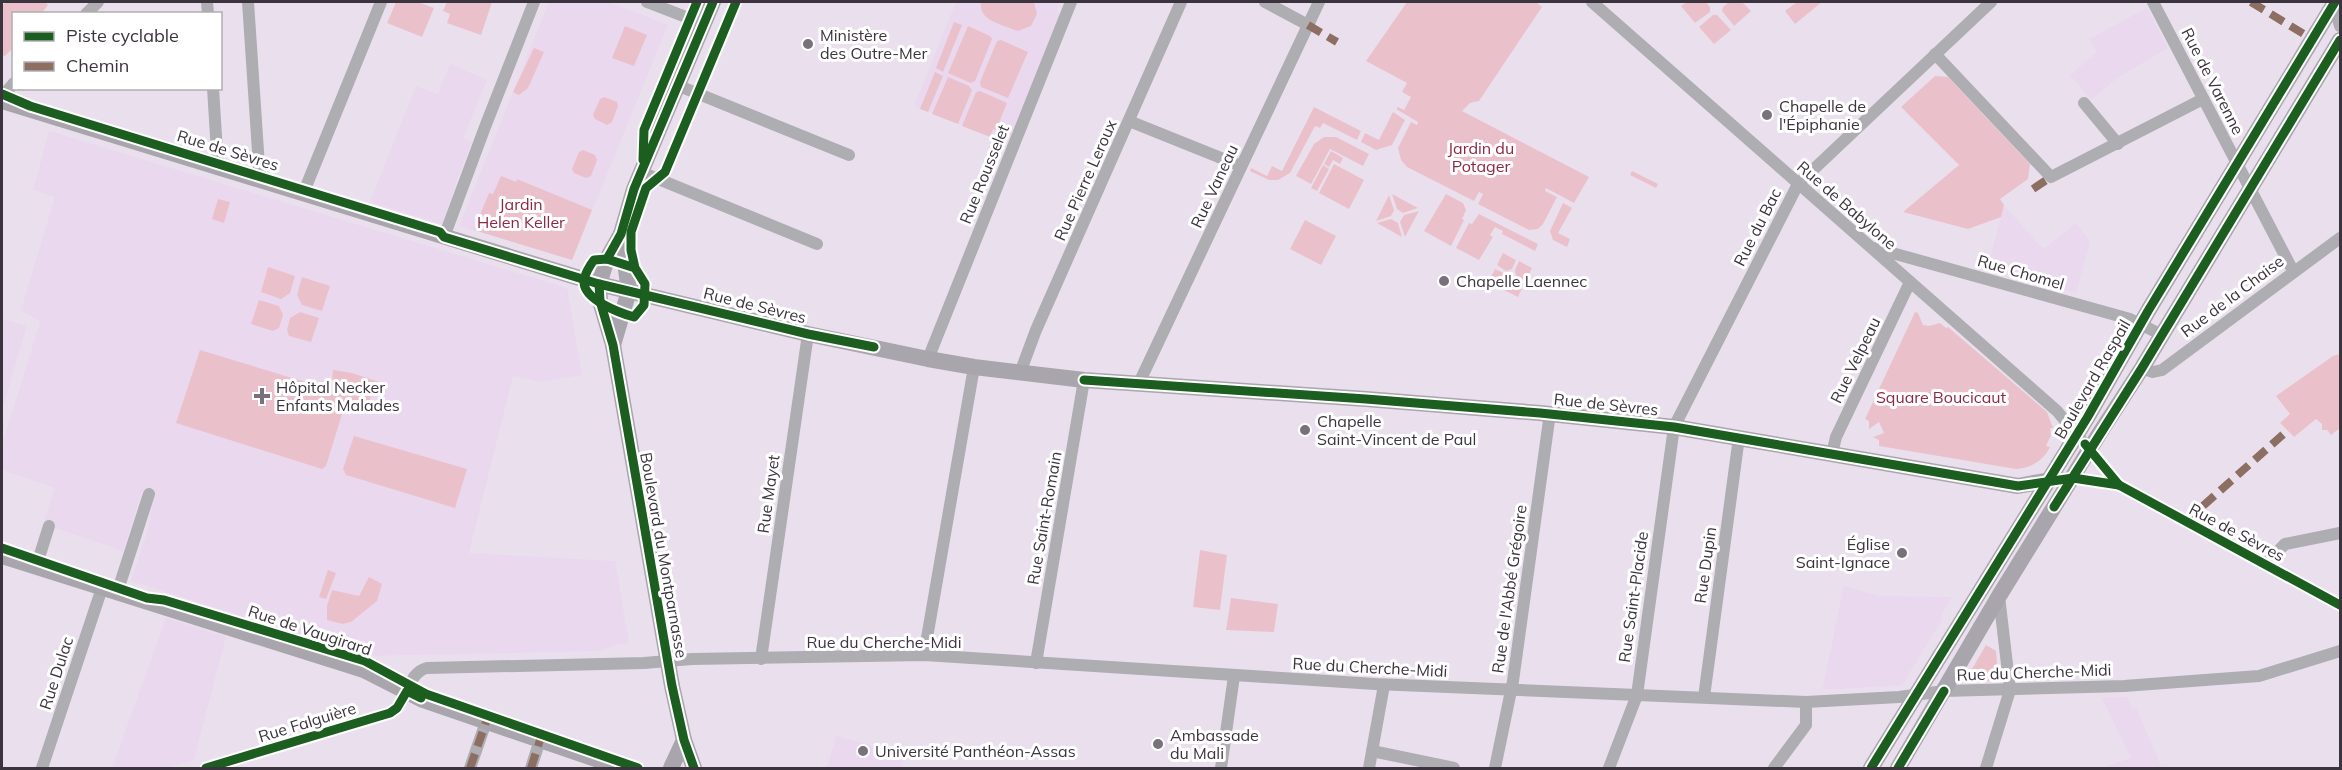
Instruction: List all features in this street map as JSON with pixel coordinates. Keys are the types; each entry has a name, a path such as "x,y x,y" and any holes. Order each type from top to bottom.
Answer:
{"main road":[{"path":"599,284 607,259 621,234 641,172 713,2"},
{"name":"Boulevard Raspail","path":"1871,768 2050,480 2140,324 2334,2"},
{"name":"Boulevard Raspail","path":"1898,768 1999,596 2142,368 2340,40"},
{"name":"Rue de Sèvres","path":"2,102 599,284 808,334 928,359 1084,380 1550,413 1739,437 2018,486 2050,480"},
{"path":"621,234 629,291"},
{"name":"Boulevard du Montparnasse","path":"599,284 600,302 613,345 667,661 684,740 694,768"},
{"name":"Boulevard du Montparnasse","path":"613,345 629,291"},
{"name":"Rue de Vaugirard","path":"2,556 355,667 423,700 622,768"},
{"path":"1983,586 1999,596"},
{"path":"671,768 684,740"}],"street":[{"path":"248,2 260,182"},
{"path":"303,194 381,2"},
{"path":"444,237 534,2"},
{"path":"647,2 704,24"},
{"name":"Rue Rousselet","path":"928,359 1071,2"},
{"name":"Rue Pierre Leroux","path":"1020,373 1036,330 1181,2"},
{"path":"1265,2 1308,25"},
{"name":"Rue Vaneau","path":"1139,383 1318,2"},
{"name":"Rue de Babylone","path":"1593,2 2057,411 2090,450"},
{"name":"Rue du Bac","path":"1674,427 1798,184 1991,2"},
{"name":"Rue de Varenne","path":"2153,2 2293,271"},
{"path":"2334,2 2340,26"},
{"path":"1935,54 2051,177 2203,99"},
{"path":"2,97 12,85"},
{"path":"679,86 849,155"},
{"path":"213,90 218,168"},
{"path":"2084,103 2118,144"},
{"path":"1129,121 1241,166"},
{"path":"641,172 817,244"},
{"name":"Rue de la Chaise","path":"2142,368 2153,372 2162,370 2340,238"},
{"name":"Rue Chomel","path":"1869,246 2130,319 2162,335"},
{"name":"Rue Velpeau","path":"1832,454 1836,437 1910,282"},
{"name":"Rue Mayet","path":"761,659 808,334"},
{"path":"924,656 974,367"},
{"name":"Rue Saint-Romain","path":"1036,663 1084,380"},
{"name":"Rue de l'Abbé Grégoire","path":"1495,768 1511,690 1550,413"},
{"name":"Rue Saint-Placide","path":"1609,768 1637,695 1674,427"},
{"name":"Rue Dupin","path":"1704,697 1739,437"},
{"name":"Rue de Sèvres","path":"2090,450 2119,485"},
{"name":"Rue de Sèvres","path":"2050,480 2073,478 2119,485 2340,605"},
{"name":"Rue Dulac","path":"42,768 149,494"},
{"path":"36,567 49,526"},
{"path":"2266,564 2284,544 2340,533"},
{"path":"1986,768 2010,690 1999,596"},
{"name":"Rue du Cherche-Midi","path":"407,691 416,674 427,668 924,656 1384,685 1806,702 1944,692 2124,686 2259,676 2340,651"},
{"path":"1221,768 1234,676"},
{"path":"1369,768 1384,685"},
{"name":"Rue Falguière","path":"206,768 390,713 397,708 407,691"},
{"path":"1774,768 1806,725 1806,702"},
{"path":"470,768 486,722"},
{"path":"531,768 540,740"},
{"path":"1372,751 1454,768"}],"shaded area":[{"path":"549,2 609,2 668,25 572,260 459,226"},
{"path":"956,2 1059,2 1057,9 1060,14 1007,144 914,106"},
{"path":"2147,8 2168,48 2116,79 2091,100 2070,75 2097,52 2089,39"},
{"path":"450,64 487,80 463,138 472,142 442,224 370,202 416,86 438,94"},
{"name":"Hôpital Necker Enfants Malades","path":"49,131 567,288 582,375 540,382 513,376 469,553 615,561 629,643 614,645 600,651 368,656 131,581 149,525 154,496 142,492 123,551 43,524 55,488 2,470 2,445 40,322 21,310 55,197 33,190"},
{"path":"2004,205 2041,247 2045,248 2076,223 2090,242 2076,293 1987,269"},
{"path":"2,319 27,326 2,410"},
{"path":"1844,586 1879,596 1952,597 1942,614 1942,620 1902,685 1822,690"},
{"path":"166,618 226,637 194,760 165,768 112,768"},
{"path":"2128,697 2132,709 2136,708 2162,768 2101,768 2131,758 2102,698"},
{"name":"Université Panthéon-Assas","path":"836,736 904,754 901,768 827,768"}],"green space":[{"path":"6,2 45,2 48,5 43,12 12,12 12,49 5,56 2,55 2,6"},
{"path":"396,2 418,2 434,8 422,37 387,23"},
{"path":"447,2 492,2 481,35 447,23 450,14 443,11"},
{"path":"981,2 1034,2 1037,14 1031,26 1018,31 987,18 983,14"},
{"name":"Jardin du Potager","path":"1407,2 1536,2 1542,7 1479,101 1470,103 1462,111 1589,177 1574,203 1546,188 1545,191 1557,197 1538,229 1529,230 1478,204 1483,194 1479,192 1474,201 1407,167 1401,160 1398,148 1411,122 1417,125 1418,122 1396,109 1398,107 1404,110 1411,97 1402,92 1407,83 1366,61"},
{"path":"1687,2 1706,2 1710,7 1710,12 1695,23 1681,6"},
{"path":"1729,2 1742,2 1751,11 1734,26 1722,11"},
{"path":"1797,2 1822,2 1795,24 1785,11"},
{"path":"1713,15 1717,15 1731,30 1714,44 1699,27"},
{"path":"954,22 962,25 943,72 936,68"},
{"path":"625,26 647,35 634,66 612,58"},
{"path":"968,26 992,39 975,81 971,83 948,73"},
{"path":"1001,40 1028,52 1008,98 981,87 980,82 997,41"},
{"path":"534,48 544,52 528,88 519,95 513,92"},
{"path":"935,72 943,76 928,112 920,109"},
{"path":"1935,76 1948,77 2030,164 2028,179 2000,199 2004,205 2001,217 1968,229 1903,212 1959,165 1901,107"},
{"path":"948,77 969,86 972,90 958,124 932,114"},
{"path":"980,91 1007,103 996,130 993,129 990,137 962,126 976,92"},
{"path":"604,97 617,102 618,106 612,122 607,125 595,119 593,115 600,99"},
{"path":"1314,107 1361,131 1357,140 1323,123 1320,128 1315,126 1290,173 1278,180 1269,180 1250,171 1251,168 1267,176 1272,166 1282,171"},
{"path":"1393,112 1405,120 1392,145 1376,150 1361,142 1365,133 1379,140"},
{"path":"1324,137 1336,137 1369,154 1363,166 1330,149 1311,184 1296,176 1314,144"},
{"path":"583,150 595,155 597,160 591,176 586,178 574,173 572,169 579,152"},
{"path":"1331,151 1343,158 1340,164 1333,160 1329,167 1324,164"},
{"path":"1334,164 1364,180 1349,209 1319,193"},
{"path":"1323,165 1329,169 1317,191 1311,188"},
{"path":"1632,171 1658,184 1656,188 1630,175"},
{"name":"Jardin Helen Keller","path":"501,176 516,182 517,179 592,210 572,260 474,230 489,193 493,194"},
{"path":"1392,194 1418,208 1403,213 1397,209"},
{"path":"1446,194 1463,203 1466,210 1462,219 1464,220 1451,246 1424,231"},
{"path":"1389,195 1394,210 1391,216 1376,221"},
{"path":"218,199 230,202 224,223 212,219"},
{"path":"1563,203 1572,208 1558,233 1570,239 1567,247 1553,240 1550,231"},
{"path":"1419,211 1405,237 1400,222 1404,215"},
{"path":"1479,214 1538,244 1535,251 1502,234 1503,231 1495,227 1490,235 1493,237 1479,260 1456,248 1469,223 1472,224"},
{"path":"1391,219 1398,223 1402,237 1377,223"},
{"path":"1305,220 1336,236 1321,265 1290,249"},
{"path":"1503,253 1516,260 1512,269 1506,271 1497,265"},
{"path":"1519,261 1532,268 1526,281 1516,276 1515,270"},
{"path":"268,267 295,276 290,293 281,299 261,292"},
{"path":"1495,269 1506,274 1507,279 1502,288 1488,282"},
{"path":"302,277 330,286 322,311 302,305 297,295"},
{"path":"1514,278 1524,284 1518,297 1504,290 1509,280"},
{"path":"259,300 279,306 283,315 279,328 273,331 251,324"},
{"path":"300,312 319,318 311,342 289,336 287,330 290,318"},
{"name":"Square Boucicaut","path":"1915,312 1918,313 1923,325 1940,323 1948,327 2047,412 2053,428 2050,428 2051,435 2046,446 2050,447 2040,460 2027,467 2016,469 1879,446 1879,440 1873,437 1884,433 1879,422 1869,429 1869,421 1865,419"},
{"path":"200,350 325,388 332,381 333,370 352,373 382,383 371,395 367,412 343,411 326,466 322,469 176,423"},
{"path":"2340,354 2340,428 2331,435 2327,430 2322,430 2322,424 2316,419 2294,437 2280,423 2290,414 2276,396 2333,356"},
{"path":"354,436 467,469 455,508 346,475 343,469"},
{"path":"1200,550 1227,555 1220,610 1193,607"},
{"path":"328,570 336,573 326,599 319,597"},
{"path":"369,577 382,584 377,601 351,622 343,624 327,620 327,606 332,590 359,596"},
{"path":"1231,598 1278,604 1274,632 1226,630"},
{"path":"1986,645 1996,651 1998,676 1996,680 1974,683 1971,681 1965,684 1965,681"}],"marked path":[{"path":"2251,2 2312,39"},
{"path":"1308,25 1337,42"},
{"path":"2033,189 2051,177"},
{"path":"2186,521 2287,431"},
{"path":"470,768 486,722"},
{"path":"531,768 540,740"}],"cycle path":[{"path":"643,160 644,130 697,2"},
{"path":"607,259 621,234 634,189 713,2"},
{"path":"635,268 607,259 594,260 585,276 586,289 604,305 634,317 644,305 645,284 635,268 631,250 631,232 646,188 665,172 736,2"},
{"path":"1871,768 2087,418 2148,311 2335,2"},
{"path":"2054,507 2142,368 2340,40"},
{"path":"2,94 30,106 440,232 444,237 599,284 808,334 874,347"},
{"path":"599,284 600,301 613,345 672,686 684,740 694,768"},
{"path":"1084,380 1540,413 1674,427 2018,486 2073,478 2119,485"},
{"path":"2085,444 2119,485 2340,605"},
{"path":"2,548 147,598 164,600 365,661 426,694 638,768"},
{"path":"206,768 390,713 397,708 407,691 421,698"},
{"path":"1898,768 1944,691"}],"place":[{"name":"Ministère des Outre-Mer","path":"808,44"},
{"name":"Chapelle de l'Épiphanie","path":"1767,115"},
{"name":"Chapelle Laennec","path":"1444,281"},
{"name":"Hôpital Necker Enfants Malades","path":"262,396"},
{"name":"Chapelle Saint-Vincent de Paul","path":"1305,430"},
{"name":"Église Saint-Ignace","path":"1902,553"},
{"name":"Ambassade du Mali","path":"1158,744"},
{"name":"Université Panthéon-Assas","path":"863,751"}]}
